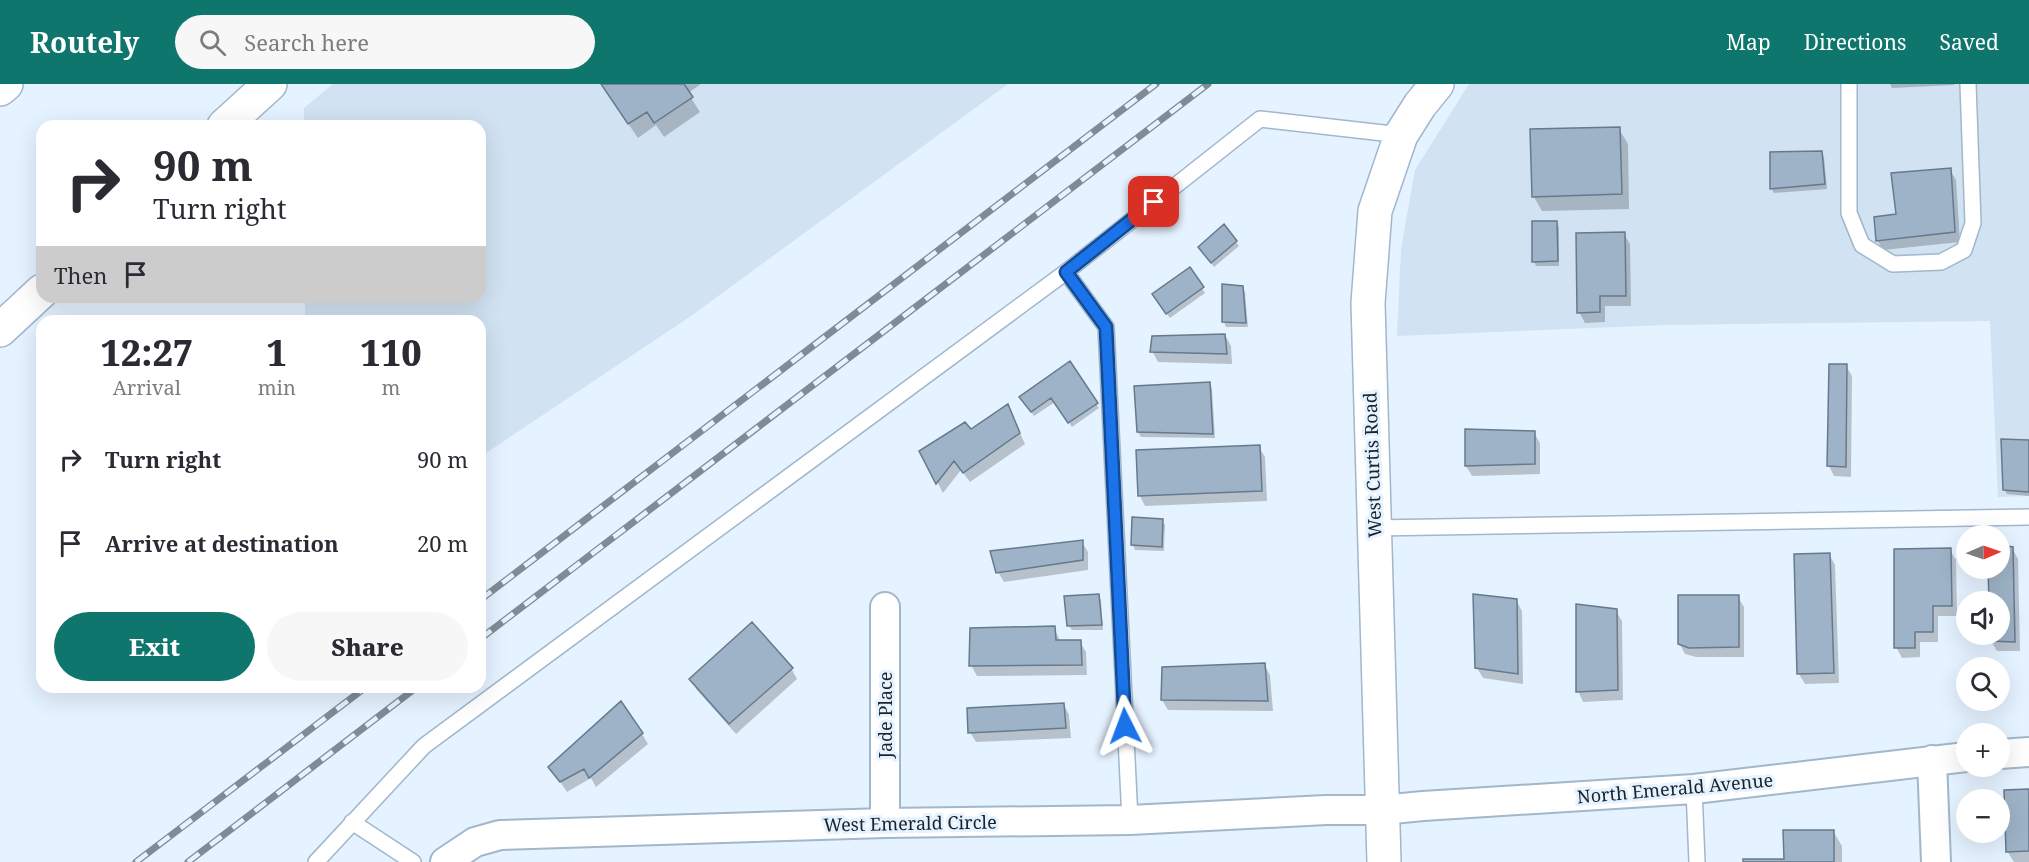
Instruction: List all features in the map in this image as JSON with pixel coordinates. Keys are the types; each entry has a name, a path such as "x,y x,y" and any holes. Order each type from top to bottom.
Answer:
{"main road":[{"path":"0,89 6,84"},
{"path":"231,120 270,84"},
{"name":"West Curtis Road","path":"1384,862 1368,303 1376,211 1401,135 1437,84"},
{"path":"0,330 36,297"}],"street":[{"name":"Jade Place","path":"885,607 885,823"},
{"path":"2010,753 2029,752"},
{"name":"North Emerald Avenue","path":"1383,810 1694,789 1956,758"},
{"path":"1932,760 1936,862"},
{"name":"West Emerald Circle","path":"445,862 474,842 500,835 885,823 1130,820 1326,810 1383,810"}],"lane":[{"path":"1849,84 1850,213 1862,245 1893,264 1941,262 1964,250 1974,223 1968,84"},
{"path":"316,862 424,746 1066,272 1260,119 1401,135"},
{"path":"1066,272 1106,327 1130,820"},
{"path":"1374,528 2029,517"},
{"path":"1694,789 1697,862"},
{"path":"352,822 413,862"}],"shaded area":[{"path":"333,84 1008,84 691,316 486,453 486,315 305,315 305,303 486,303 486,120 304,120 304,108"},
{"path":"1469,84 2029,84 2029,496 1998,497 1990,321 1666,325 1397,336 1401,249 1415,170"}],"building":[{"path":"601,84 684,84 693,97 654,123 647,112 628,124"},
{"path":"1620,127 1622,194 1532,197 1530,129"},
{"path":"1822,151 1825,184 1770,189 1770,152"},
{"path":"1951,168 1955,232 1876,241 1874,217 1896,214 1891,173"},
{"path":"1532,221 1557,221 1558,261 1532,262"},
{"path":"1224,224 1237,241 1211,263 1198,247"},
{"path":"1625,232 1626,296 1600,296 1600,312 1577,313 1576,233"},
{"path":"1190,267 1204,287 1166,314 1152,294"},
{"path":"1222,284 1243,286 1246,323 1222,322"},
{"path":"1225,334 1227,354 1150,352 1152,336"},
{"path":"1070,361 1098,403 1068,423 1051,398 1031,412 1019,397"},
{"path":"1829,364 1847,364 1846,467 1827,466"},
{"path":"1210,382 1213,434 1137,432 1134,386"},
{"path":"1008,404 1020,433 963,473 954,461 936,484 919,451 965,422 971,429"},
{"path":"1465,429 1535,431 1535,464 1465,466"},
{"path":"2001,439 2029,440 2029,492 2003,490"},
{"path":"1260,445 1262,491 1138,496 1136,450"},
{"path":"1132,517 1163,519 1162,547 1131,545"},
{"path":"1083,540 1083,560 996,573 990,551"},
{"path":"2010,547 2013,547 2015,642 2010,642 2010,591 1989,591 1988,579 2010,579"},
{"path":"1951,548 1952,606 1933,606 1933,632 1915,632 1915,648 1894,648 1894,549"},
{"path":"1830,553 1834,673 1797,674 1794,554"},
{"path":"1099,594 1102,625 1067,626 1064,596"},
{"path":"1473,594 1517,599 1518,674 1475,668"},
{"path":"1678,595 1739,595 1739,647 1689,648 1678,644"},
{"path":"1576,604 1617,609 1618,690 1576,692"},
{"path":"752,622 793,668 729,724 689,679"},
{"path":"1055,626 1056,640 1081,640 1082,665 969,666 970,628"},
{"path":"1265,663 1268,701 1161,700 1162,667"},
{"path":"621,701 643,733 589,778 584,769 560,782 548,767"},
{"path":"1064,703 1066,728 968,733 967,708"},
{"path":"2029,789 2029,851 2006,852 2006,843 2010,843 2010,790"},
{"path":"1783,830 1834,830 1834,862 1743,862 1743,859 1784,859"}],"railway":[{"path":"486,595 1156,84"},
{"path":"486,634 1208,84"},
{"path":"136,862 358,693"},
{"path":"188,862 409,693"}],"route":[{"path":"1125,726 1106,327 1066,272 1154,202"}]}
